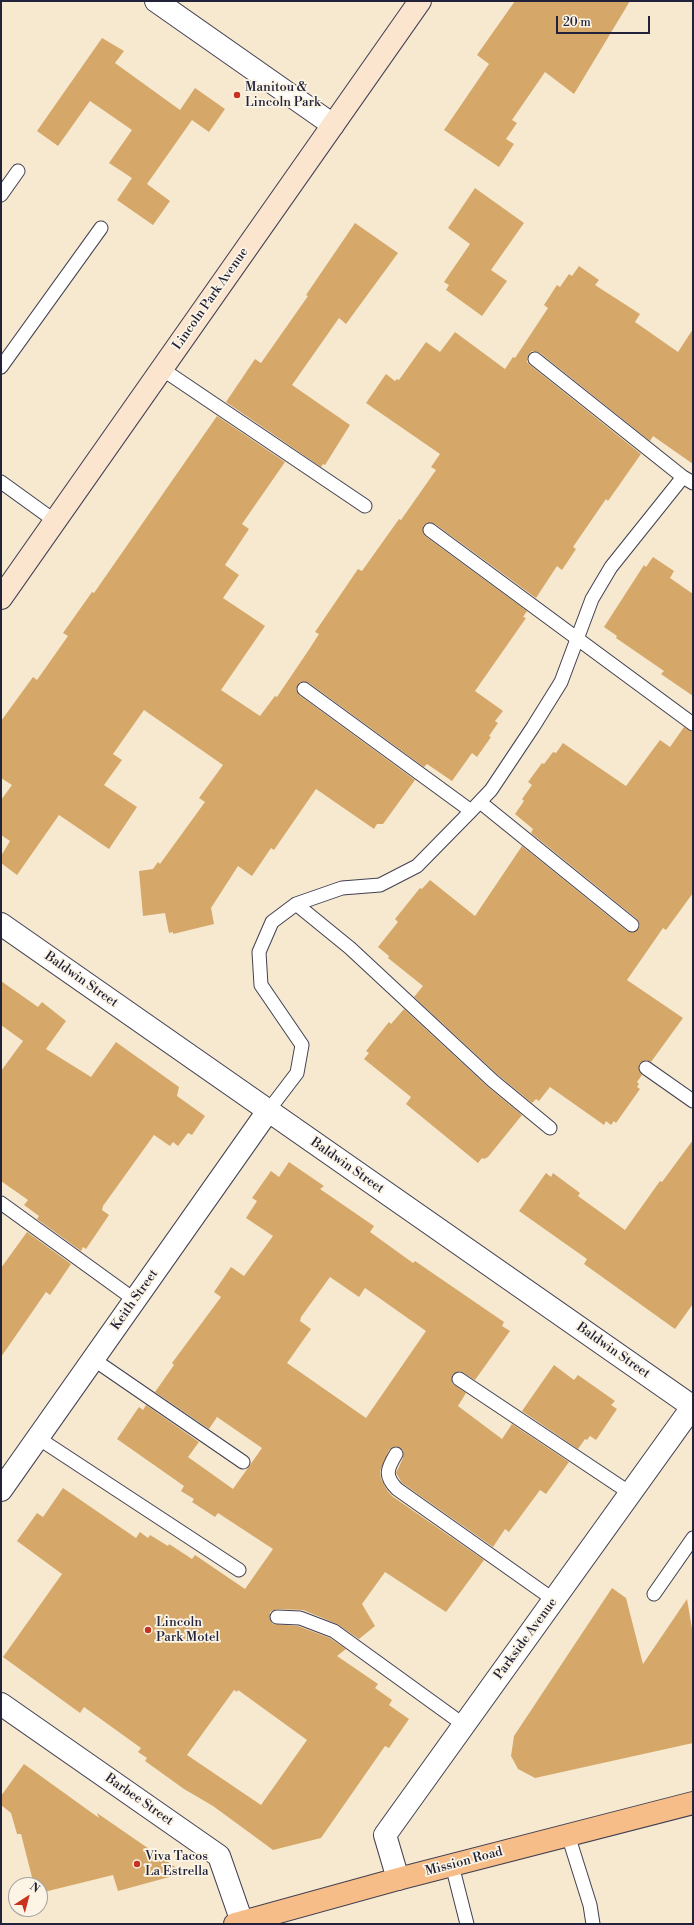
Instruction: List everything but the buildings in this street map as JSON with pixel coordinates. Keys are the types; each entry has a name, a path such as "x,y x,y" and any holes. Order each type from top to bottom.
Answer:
{"main road":[{"name":"Mission Road","path":"239,1923 398,1879 693,1803"}],"street":[{"path":"156,1 333,125"},
{"name":"Lincoln Park Avenue","path":"1,598 420,1"},
{"name":"Baldwin Street","path":"1,924 693,1407"},
{"name":"Keith Street","path":"1,1490 268,1111"},
{"name":"Parkside Avenue","path":"398,1879 385,1835 693,1407"},
{"name":"Barbee Street","path":"1,1704 219,1856 239,1923"}],"lane":[{"path":"1,194 18,171"},
{"path":"1,367 101,228"},
{"path":"268,1111 297,1073 302,1045 261,984 259,952 272,922 296,904 342,888 380,884 417,866 491,790 533,728 561,682 592,599 611,567 688,480 535,359"},
{"path":"162,369 365,506"},
{"path":"1,482 55,521"},
{"path":"430,530 577,640 693,724"},
{"path":"304,689 475,807 632,925"},
{"path":"296,904 350,948 493,1081 550,1128"},
{"path":"646,1068 693,1101"},
{"path":"1,1203 135,1300"},
{"path":"93,1359 243,1462"},
{"path":"459,1379 630,1494"},
{"path":"38,1438 239,1570"},
{"path":"396,1454 390,1465 388,1473 390,1482 397,1489 554,1600"},
{"path":"654,1594 693,1538"},
{"path":"277,1617 300,1618 334,1631 464,1725"},
{"path":"568,1835 590,1905 593,1924"},
{"path":"452,1866 467,1924"}],"place":[{"name":"Manitou & Lincoln Park","path":"237,95"},
{"name":"Lincoln Park Motel","path":"148,1630"},
{"name":"Viva Tacos La Estrella","path":"137,1864"}]}
